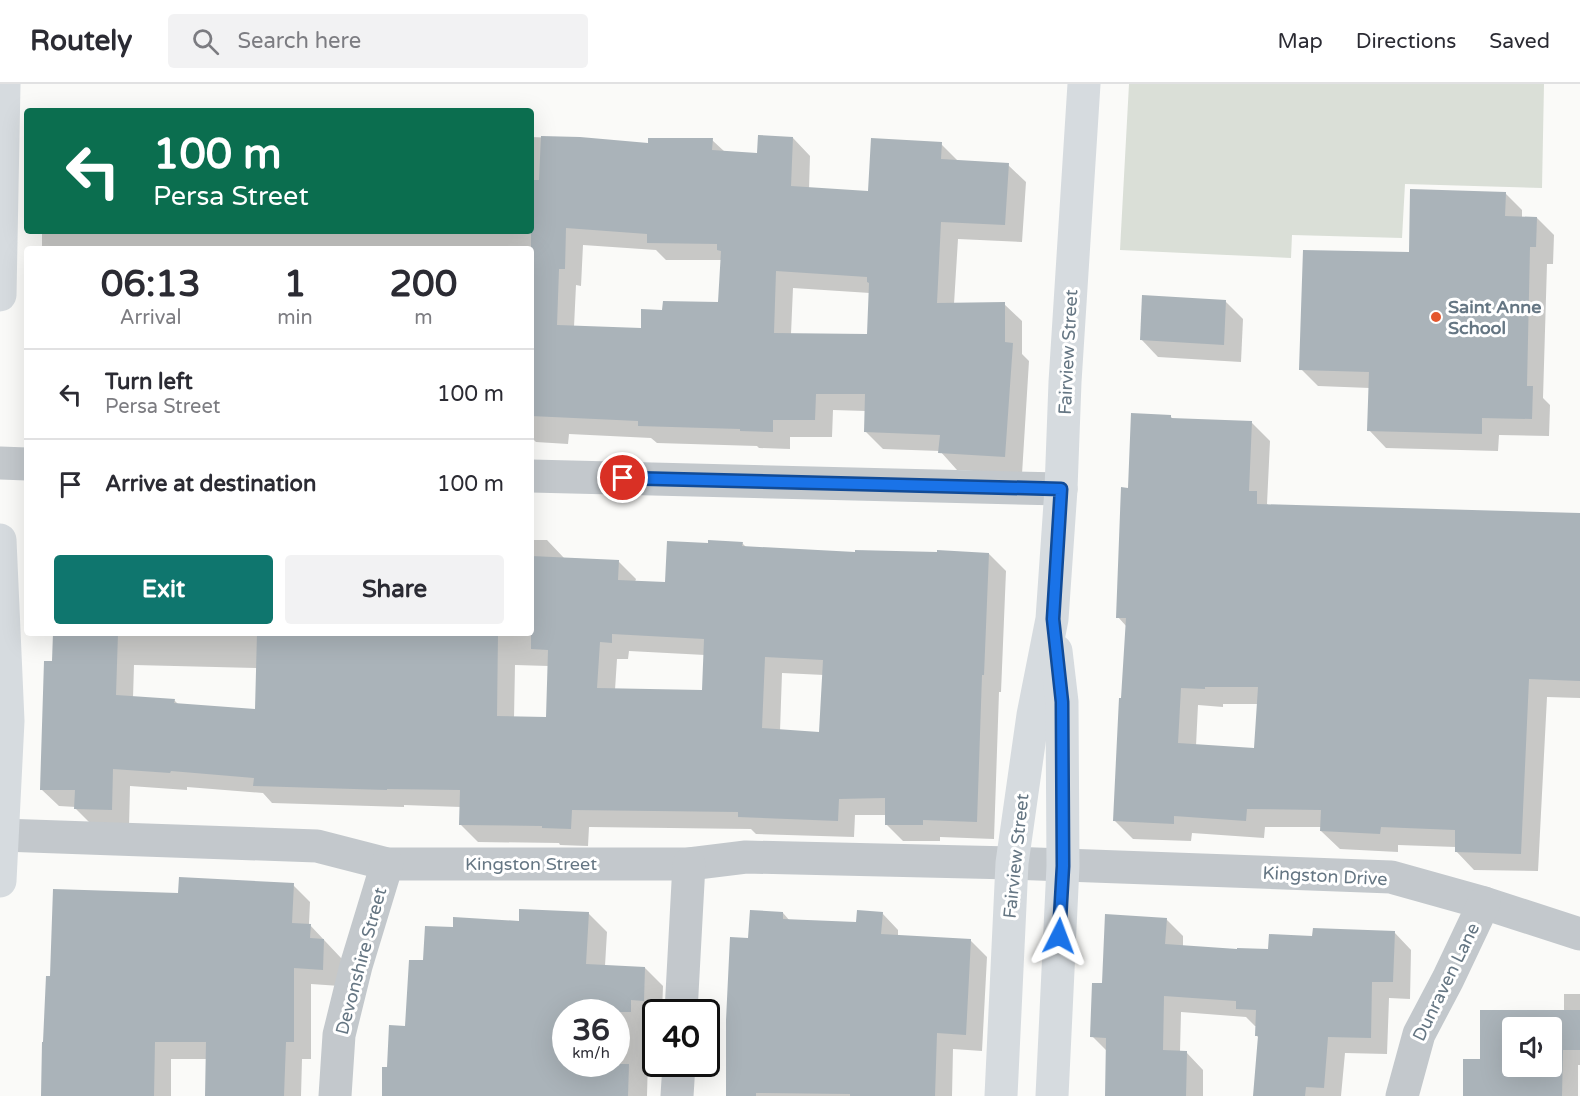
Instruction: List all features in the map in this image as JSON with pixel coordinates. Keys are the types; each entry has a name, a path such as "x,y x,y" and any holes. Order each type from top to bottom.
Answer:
{"street":[{"path":"0,294 4,84"},
{"name":"Fairview Street","path":"1001,1096 1012,863 1033,715 1053,619 1084,84"},
{"path":"0,463 24,464"},
{"path":"534,476 1061,489"},
{"path":"0,540 8,721 0,881"},
{"name":"Fairview Street","path":"1052,1096 1063,866 1062,702 1053,619"},
{"name":"Kingston Street","path":"2,835 317,846 387,864 689,864 746,858 1063,866"},
{"name":"Devonshire Street","path":"335,1096 339,1035 356,966 387,864"},
{"path":"682,999 689,864"},
{"name":"Kingston Drive","path":"1063,866 1391,878 1484,903 1580,934"},
{"name":"Dunraven Lane","path":"1402,1096 1419,1034 1484,903"},
{"path":"677,1096 678,1077"}],"shaded area":[{"path":"1129,84 1544,84 1542,188 1405,184 1402,238 1292,235 1291,258 1120,250"}],"building":[{"path":"758,135 793,137 791,186 868,191 871,138 942,142 941,159 1009,163 1005,225 941,222 937,303 1005,302 1005,342 1013,343 1005,457 938,453 940,435 864,432 865,394 816,394 815,420 773,420 773,432 638,426 638,421 534,416 534,246 531,246 531,234 534,234 534,180 539,180 541,136 648,143 648,138 713,138 712,150 757,153","holes":["566,228 647,234 647,243 717,244 717,250 721,251 718,302 663,301 662,310 641,309 641,328 557,325 559,269 565,269","776,271 867,277 869,283 867,334 774,333"]},
{"path":"1410,189 1506,192 1505,216 1537,217 1536,247 1530,247 1527,386 1533,386 1532,419 1482,418 1482,434 1367,431 1369,372 1299,370 1303,250 1409,252"},
{"path":"1142,295 1226,300 1224,345 1140,340"},
{"path":"1131,413 1171,415 1171,418 1252,421 1249,491 1257,491 1257,504 1580,513 1580,681 1529,679 1521,854 1455,852 1455,830 1381,827 1380,834 1320,831 1321,810 1247,809 1246,821 1174,816 1174,824 1113,821 1119,698 1121,698 1126,618 1116,618 1121,487 1128,488","holes":["1258,687 1254,748 1178,743 1181,688"]},
{"path":"667,541 743,542 742,546 855,552 855,550 937,552 937,550 989,553 977,822 923,820 923,825 885,825 885,798 839,799 838,821 738,817 738,812 572,810 571,829 542,828 542,826 459,825 460,790 253,786 254,778 113,769 112,810 74,809 75,790 40,790 44,661 52,661 53,636 118,636 116,695 175,699 174,703 255,709 257,636 498,636 497,716 546,717 548,650 531,649 531,636 534,636 534,556 619,560 618,580 665,582","holes":["612,634 704,639 702,690 597,688 600,642 612,643","765,657 823,660 819,732 762,728"]},
{"path":"179,877 294,883 292,923 311,924 310,938 324,939 323,970 294,968 294,1042 286,1042 284,1096 205,1096 206,1042 155,1042 154,1096 41,1096 42,1042 46,976 50,976 53,889 178,893"},
{"path":"519,909 589,912 586,964 645,967 644,999 631,1000 631,1012 630,999 552,999 552,1077 629,1077 628,1096 382,1096 382,1067 387,1067 389,1025 405,1026 409,960 423,960 425,926 453,927 453,917 519,921"},
{"path":"750,910 783,912 783,919 856,922 857,910 883,912 881,934 971,939 966,1035 937,1033 935,1096 756,1093 756,1096 726,1096 726,1020 730,937 748,938"},
{"path":"1105,914 1167,918 1165,944 1237,949 1268,949 1269,934 1312,936 1313,928 1395,931 1393,982 1372,982 1371,1038 1328,1037 1324,1088 1306,1087 1305,1096 1253,1096 1258,1036 1255,1036 1256,1010 1236,1009 1236,1001 1164,996 1163,1050 1187,1051 1186,1096 1105,1096 1106,1038 1090,1037 1092,983 1102,983"},
{"path":"1480,1010 1580,1010 1580,1050 1563,1050 1562,1096 1463,1096 1463,1059 1480,1059"}],"place":[{"name":"Saint Anne School","path":"1436,317"}],"route":[{"path":"623,478 1061,489 1053,619 1062,702 1063,866 1059,936"}]}
